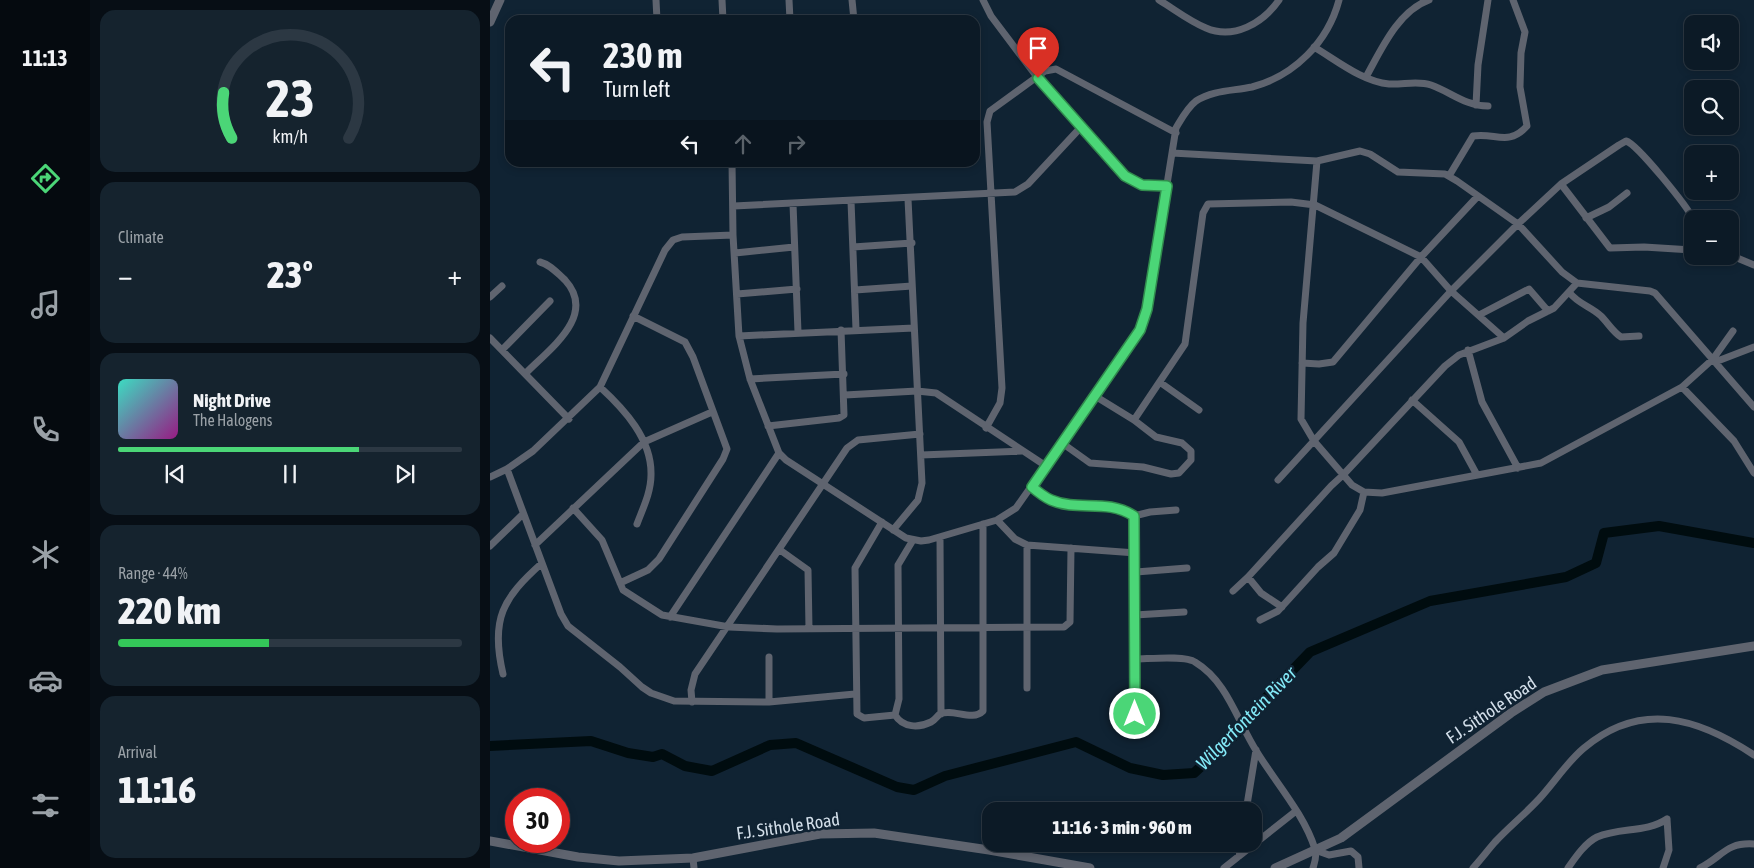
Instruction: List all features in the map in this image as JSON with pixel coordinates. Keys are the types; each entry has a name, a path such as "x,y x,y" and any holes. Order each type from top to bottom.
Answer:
{"street":[{"path":"490,22 500,0"},
{"path":"656,0 657,15"},
{"path":"722,0 723,15"},
{"path":"789,0 790,15"},
{"path":"852,0 854,15"},
{"path":"982,0 991,16 1038,78 1125,176 1142,185 1167,186"},
{"path":"1159,0 1203,26 1222,31 1240,30 1251,26 1268,14 1280,0"},
{"path":"732,167 733,235 738,336 750,379 779,453 786,460 893,530 913,540 921,541 940,537 997,520 1016,508 1134,340 1142,325 1147,309 1176,133 1189,108 1198,100 1211,94 1251,87 1274,80 1289,71 1314,47 1334,18 1339,0"},
{"path":"1366,77 1404,17 1413,8 1429,0"},
{"path":"1476,105 1478,65 1488,0"},
{"path":"1449,176 1474,136 1504,139 1514,136 1528,126 1520,87 1520,53 1525,28 1513,0"},
{"path":"1314,47 1366,77 1388,84 1419,82 1431,85 1456,99 1476,105 1488,106"},
{"path":"986,428 1000,403 1002,388 998,345 987,117 995,107 1050,69 1064,71 1137,114 1176,133"},
{"path":"734,206 1012,193 1023,188 1082,126"},
{"path":"1278,480 1451,291 1518,224 1561,184 1619,144 1628,141 1658,172 1686,210"},
{"path":"1172,153 1316,161 1354,152 1365,152 1398,172 1449,176 1518,224 1562,272 1577,283 1652,292 1754,407"},
{"path":"1316,161 1314,205 1303,323 1301,419 1314,441 1343,475 1352,485 1364,492 1382,492 1541,463 1682,387 1714,360 1732,331"},
{"path":"1561,184 1610,248 1644,247 1684,250"},
{"path":"1586,218 1609,207 1627,193"},
{"path":"1302,363 1318,364 1332,362 1421,256 1478,196"},
{"path":"893,530 920,496 921,455 912,286 912,243 908,199"},
{"path":"851,201 856,329"},
{"path":"1134,420 1161,383 1185,344 1205,206 1223,202 1291,202 1314,205 1421,256 1451,291 1504,338"},
{"path":"793,204 798,332"},
{"path":"490,477 507,469 533,451 600,387 665,250 673,240 682,237 733,235"},
{"path":"853,247 912,243"},
{"path":"735,253 794,247"},
{"path":"1739,259 1754,265"},
{"path":"525,374 566,332 576,312 576,299 567,282 551,266 540,262"},
{"path":"1232,591 1248,577 1444,366 1468,350 1504,338 1528,321 1548,311 1577,283"},
{"path":"490,296 502,286"},
{"path":"855,290 912,286"},
{"path":"737,294 797,289"},
{"path":"1479,314 1528,290 1548,311"},
{"path":"1569,292 1580,304 1593,309 1621,337 1639,336"},
{"path":"502,350 550,301"},
{"path":"620,583 653,566 724,459 726,449 693,357 685,342 633,316"},
{"path":"738,336 856,329 914,328"},
{"path":"768,426 841,417 845,411 845,395 841,330"},
{"path":"490,338 568,419"},
{"path":"1714,360 1754,347"},
{"path":"1468,350 1482,402 1518,468"},
{"path":"750,379 844,374"},
{"path":"1161,383 1199,410"},
{"path":"600,387 628,414 644,442 651,474 648,495 637,524"},
{"path":"1682,387 1734,441 1754,473"},
{"path":"845,395 917,390 936,393 986,428 1046,466"},
{"path":"1062,444 1090,463 1143,466 1171,474 1179,473 1191,460 1192,451 1186,445 1156,437 1134,420 1095,396"},
{"path":"1412,400 1459,442 1478,475"},
{"path":"535,545 644,442 712,412"},
{"path":"692,702 691,690 695,674 729,627 823,483 852,443 874,438 920,434"},
{"path":"921,455 1023,451"},
{"path":"670,617 779,453"},
{"path":"507,469 561,614 568,626 651,694 674,701 692,702 769,702 855,694"},
{"path":"1032,487 1043,496 1062,504 1111,506 1134,516 1150,512 1176,510"},
{"path":"1260,620 1270,617 1282,607 1318,566 1334,553 1360,510 1364,492"},
{"path":"573,508 602,540 623,590 629,596 662,615 729,627 809,629 1061,628 1069,624 1071,548"},
{"path":"490,546 523,514"},
{"path":"1134,516 1136,553 1135,714"},
{"path":"997,520 1015,539 1027,545 1136,553"},
{"path":"882,522 856,565 855,694 857,713 859,716 895,716 901,722 914,726 930,723 941,714 975,715 983,711 983,524"},
{"path":"940,537 941,714"},
{"path":"895,716 899,699 898,565 913,540"},
{"path":"1027,545 1027,688"},
{"path":"780,550 808,570 809,629"},
{"path":"504,674 495,639 499,614 504,602 512,592 542,563"},
{"path":"1136,572 1187,568"},
{"path":"1248,577 1261,593 1282,607"},
{"path":"1135,615 1184,612"},
{"name":"F.J. Sithole Road","path":"1275,868 1316,850 1358,826 1511,713 1544,692 1602,670 1754,646"},
{"path":"769,658 769,702"},
{"path":"1135,659 1191,660 1208,673 1232,702 1251,743 1296,811 1316,850 1313,868"},
{"path":"1474,868 1495,842 1537,801 1582,749 1601,735 1621,726 1638,720 1664,719 1692,722 1754,755"},
{"path":"1247,802 1256,750"},
{"path":"1224,868 1296,811"},
{"path":"1568,868 1595,838 1648,828 1668,819 1669,850 1663,868"},
{"name":"F.J. Sithole Road","path":"490,841 578,857 619,861 693,858 820,834 874,833 980,848 1090,868"},
{"path":"1700,868 1735,844 1754,844"},
{"path":"1316,850 1328,855 1351,851 1358,857 1358,868"},
{"path":"1239,856 1240,852"},
{"path":"693,858 694,868"}],"waterway":[{"name":"Wilgerfontein River","path":"490,746 591,741 628,753 653,757 662,754 685,766 712,771 770,745 796,743 897,787 914,790 945,776 1076,742 1130,768 1163,775 1194,773 1236,734 1255,709 1310,652 1430,601 1566,577 1596,563 1604,533 1659,526 1754,543"}],"route":[{"path":"1038,78 1125,176 1142,185 1167,186 1147,309 1140,330 1032,487 1043,496 1062,504 1111,506 1122,509 1134,516 1136,533 1135,714"}]}
